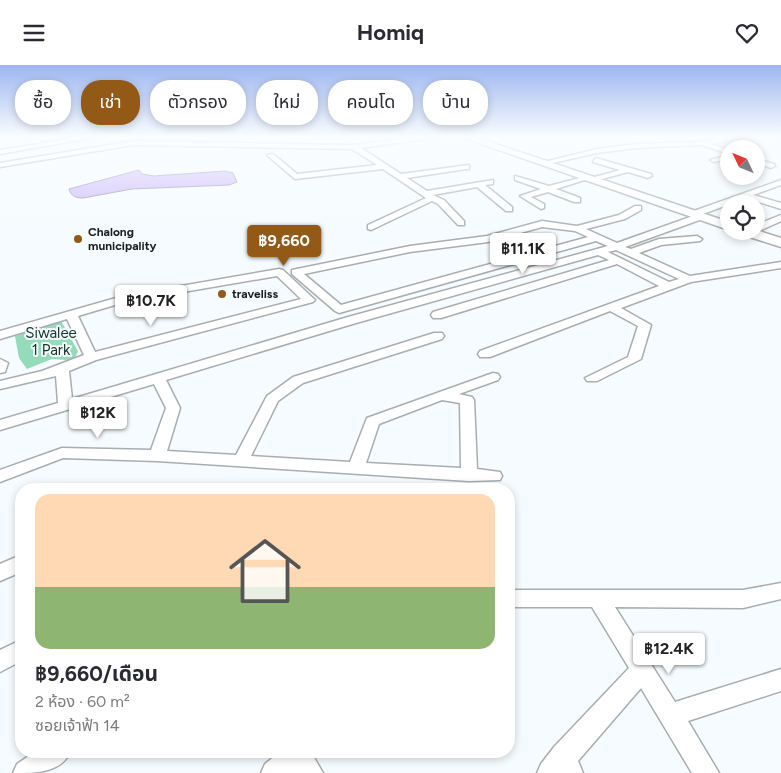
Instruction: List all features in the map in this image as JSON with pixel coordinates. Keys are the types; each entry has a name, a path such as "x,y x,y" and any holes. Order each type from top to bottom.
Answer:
{"main road":[{"path":"567,171 720,222"},
{"path":"765,237 781,243"}],"street":[{"path":"288,171 295,177 347,171"},
{"path":"389,171 441,202 461,223"},
{"path":"399,177 439,171"},
{"path":"540,206 524,195 624,171"},
{"path":"631,171 648,176"},
{"path":"518,178 577,199"},
{"path":"372,227 429,196 490,182"},
{"path":"745,195 781,182"},
{"path":"479,184 509,209"},
{"path":"765,201 781,206"},
{"path":"0,425 352,320 616,247 720,206"},
{"path":"577,229 622,217 638,208"},
{"path":"765,225 781,218"},
{"path":"597,238 339,309 296,272 410,249 488,239 542,224 577,229 689,279"},
{"path":"631,253 660,242 696,239"},
{"path":"598,251 668,286"},
{"path":"437,315 616,261"},
{"path":"485,354 689,279 781,265"},
{"path":"0,335 122,299 279,272 309,300 91,357 62,371 0,385"},
{"path":"592,378 634,359 645,325 611,307"},
{"path":"71,314 91,357"},
{"path":"241,461 272,399 298,380 438,336"},
{"path":"62,371 66,406"},
{"path":"356,468 372,421 493,377"},
{"path":"157,456 173,407 158,378"},
{"path":"441,396 467,400 470,475"},
{"path":"0,476 62,453 157,456 494,476"},
{"path":"0,573 15,566"},
{"path":"515,598 743,599 781,591"},
{"path":"598,598 706,773"},
{"path":"0,662 15,653"},
{"path":"561,767 643,669"},
{"path":"671,715 781,680"},
{"path":"26,773 48,758"},
{"path":"274,773 303,760"}],"green space":[{"name":"Siwalee 1 Park","path":"61,321 78,351 75,358 66,360 52,359 27,369 19,358 15,336"}],"shaded area":[{"path":"135,171 154,176 225,171 233,173 237,182 229,185 132,189 83,198 76,197 69,189"}],"place":[{"name":"Chalong municipality","path":"78,239"},
{"name":"traveliss","path":"222,294"}]}
